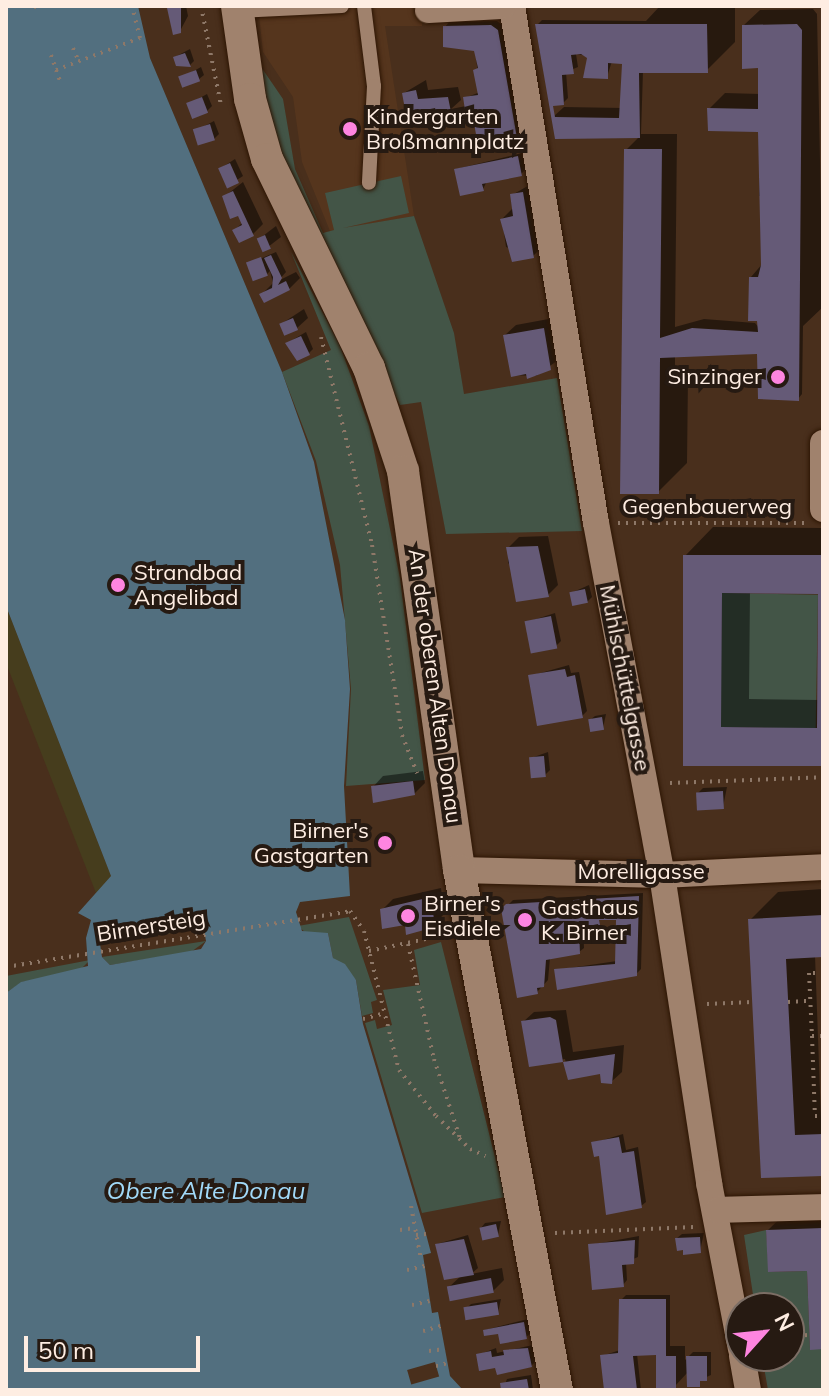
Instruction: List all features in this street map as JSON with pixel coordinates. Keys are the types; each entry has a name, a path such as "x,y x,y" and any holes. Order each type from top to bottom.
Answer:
{"street":[{"path":"428,10 502,6"},
{"name":"Mühlschüttelgasse","path":"512,6 596,523 662,875 709,1183 718,1210 732,1292"},
{"name":"An der oberen Alten Donau","path":"237,8 250,99 267,159 369,368 398,453 422,585 459,870 531,1234 557,1390"},
{"path":"822,508 823,443"},
{"name":"Morelligasse","path":"459,870 662,875 823,867"},
{"path":"718,1210 823,1207"}],"lane":[{"path":"237,8 364,6 374,86 369,183"}],"path":[{"path":"34,7 41,6"},
{"path":"51,6 52,13"},
{"path":"56,70 140,38 132,6"},
{"path":"201,6 226,118"},
{"path":"73,48 79,62"},
{"path":"51,55 61,84"},
{"path":"316,325 334,374 353,459 402,735 416,773"},
{"name":"Gegenbauerweg","path":"596,523 804,524 822,508"},
{"path":"645,784 823,777"},
{"name":"Birnersteig","path":"6,967 350,911 369,951"},
{"path":"451,934 369,951 399,1070 461,1140 500,1159"},
{"path":"408,944 434,1059 461,1140"},
{"path":"823,973 809,973 815,1116 823,1116"},
{"path":"788,1002 810,1001"},
{"path":"698,1004 752,1002"},
{"path":"363,1019 385,1013"},
{"path":"812,1036 823,1036"},
{"path":"411,1206 421,1260"},
{"path":"531,1234 700,1227 718,1210"},
{"path":"400,1230 415,1228"},
{"path":"416,1235 426,1234"},
{"path":"407,1270 425,1266"},
{"path":"412,1305 430,1301"},
{"path":"423,1331 441,1326"},
{"path":"805,1335 809,1335"},
{"path":"429,1351 445,1349"},
{"path":"436,1366 448,1363"}],"shaded area":[{"name":"Kindergarten Broßmannplatz","path":"258,6 422,6 422,26 385,26 414,216 330,231 302,162 293,97 263,52"}],"green space":[{"path":"257,61 283,99 295,169 323,233 334,230 325,193 401,176 409,213 343,228 414,216 454,333 464,394 557,378 582,531 446,534 421,402 400,405 274,143"},
{"path":"291,252 340,346 369,426 400,578 425,780 346,786 351,689 340,565 316,461 282,372 331,350"},
{"path":"722,593 818,595 816,729 720,727"},
{"path":"349,917 377,1000 371,1002 373,1013 362,1016 356,980 333,958 328,933 306,933 298,926"},
{"path":"193,920 203,928 100,944 107,934"},
{"path":"206,941 191,952 110,965 102,957"},
{"path":"441,942 505,1197 422,1213 365,1023 375,1020 377,1029 392,1025 383,990 420,985 414,950"},
{"path":"90,960 78,972 22,982 6,993 6,976"},
{"path":"766,1230 769,1272 807,1271 810,1349 823,1349 823,1390 768,1390 765,1372 805,1372 805,1292 753,1292 744,1235"}],"sand":[{"path":"6,606 111,876 96,893 6,663"}],"water":[{"name":"Obere Alte Donau","path":"6,6 138,6 150,58 282,372 314,462 345,620 350,689 344,786 350,896 300,902 296,912 302,931 328,933 333,958 345,964 356,980 363,1024 431,1253 423,1255 432,1313 438,1312 450,1376 463,1390 6,1390 6,993 21,982 88,966 86,938 91,920 78,913 111,876 6,606","holes":["193,920 203,925 206,941 201,949 110,965 102,957 100,944 107,934"]}],"pier":[{"path":"435,1362 439,1376 411,1384 407,1370"}],"building":[{"path":"181,6 181,33 173,35 167,8"},
{"path":"535,24 707,24 708,73 639,73 640,138 555,139","holes":["581,54 587,58 583,78 608,79 608,63 622,64 619,118 555,117 553,106 564,105 562,75 574,74 571,55"]},
{"path":"797,24 802,30 799,401 758,399 757,354 660,358 659,494 620,494 624,149 662,149 660,338 692,328 758,332 757,321 748,321 749,277 758,277 761,265 758,132 708,131 707,108 758,109 758,68 742,69 742,25"},
{"path":"491,25 498,30 517,138 478,145 473,118 439,125 437,114 407,120 402,93 416,90 418,99 448,97 451,112 465,110 463,97 478,95 473,70 478,68 474,51 443,47 443,26"},
{"path":"185,53 191,67 176,66 173,57"},
{"path":"196,70 200,81 182,88 178,76"},
{"path":"202,97 208,113 192,119 186,103"},
{"path":"210,124 215,140 198,146 193,129"},
{"path":"518,156 522,176 482,184 484,191 460,196 454,169"},
{"path":"230,163 239,183 227,188 218,168"},
{"path":"233,191 254,236 239,243 232,230 242,225 238,216 230,219 222,196"},
{"path":"523,192 534,258 512,262 500,219 513,216 510,194"},
{"path":"265,235 271,249 263,252 257,239"},
{"path":"271,255 282,278 278,285 286,281 290,290 264,303 259,294 272,288 273,277 264,258"},
{"path":"261,257 268,276 253,281 246,262"},
{"path":"293,318 298,330 284,336 279,324"},
{"path":"544,328 551,370 527,379 526,374 511,377 503,335"},
{"path":"301,336 310,355 297,361 285,343"},
{"path":"538,546 549,597 516,602 506,547"},
{"path":"683,555 823,555 823,766 683,766","holes":["722,593 818,594 817,728 721,727"]},
{"path":"585,589 588,603 572,606 569,592"},
{"path":"551,616 557,648 531,654 524,621"},
{"path":"565,669 567,677 575,675 583,718 537,726 528,675"},
{"path":"602,717 604,730 590,732 588,719"},
{"path":"544,756 546,777 531,778 529,757"},
{"path":"413,781 415,795 373,803 371,786"},
{"path":"723,791 724,809 697,810 696,792"},
{"path":"639,896 637,976 557,990 554,969 615,964 616,920 599,920 600,925 579,926 580,954 546,960 544,987 537,988 538,994 517,998 501,909 506,904"},
{"name":"Birner's Eisdiele","path":"431,897 435,927 406,935 405,925 382,929 380,909"},
{"path":"823,915 823,957 786,959 795,1135 823,1134 823,1176 761,1178 748,919"},
{"path":"550,1017 556,1020 563,1062 529,1067 521,1021"},
{"path":"615,1054 612,1084 601,1083 600,1074 568,1080 563,1062"},
{"path":"619,1137 622,1153 634,1151 642,1208 606,1215 599,1156 594,1157 591,1142"},
{"path":"496,1224 499,1237 482,1240 479,1228"},
{"path":"823,1228 823,1349 810,1350 807,1271 768,1272 766,1230"},
{"path":"700,1237 701,1253 683,1255 683,1250 677,1251 675,1238"},
{"path":"464,1239 474,1275 444,1280 435,1244"},
{"path":"635,1240 634,1264 622,1265 624,1287 592,1290 588,1244"},
{"path":"491,1278 494,1293 450,1301 447,1287"},
{"path":"619,1299 666,1299 666,1356 676,1356 676,1388 656,1388 656,1355 633,1356 637,1390 604,1390 600,1355 618,1353"},
{"path":"497,1302 499,1315 465,1320 463,1307"},
{"path":"524,1322 527,1339 500,1344 498,1334 484,1336 483,1330"},
{"path":"528,1348 532,1367 497,1375 495,1368 479,1371 476,1354 491,1351 492,1357 504,1355 503,1350"},
{"path":"686,1356 707,1356 707,1381 700,1381 700,1387 687,1387"},
{"path":"527,1379 529,1390 501,1390 500,1383"}],"place":[{"name":"Kindergarten Broßmannplatz","path":"350,129"},
{"name":"Sinzinger","path":"778,377"},
{"name":"Strandbad Angelibad","path":"118,585"},
{"name":"Birner's Gastgarten","path":"385,843"},
{"name":"Birner's Eisdiele","path":"408,916"},
{"name":"Gasthaus K. Birner","path":"525,920"}]}
